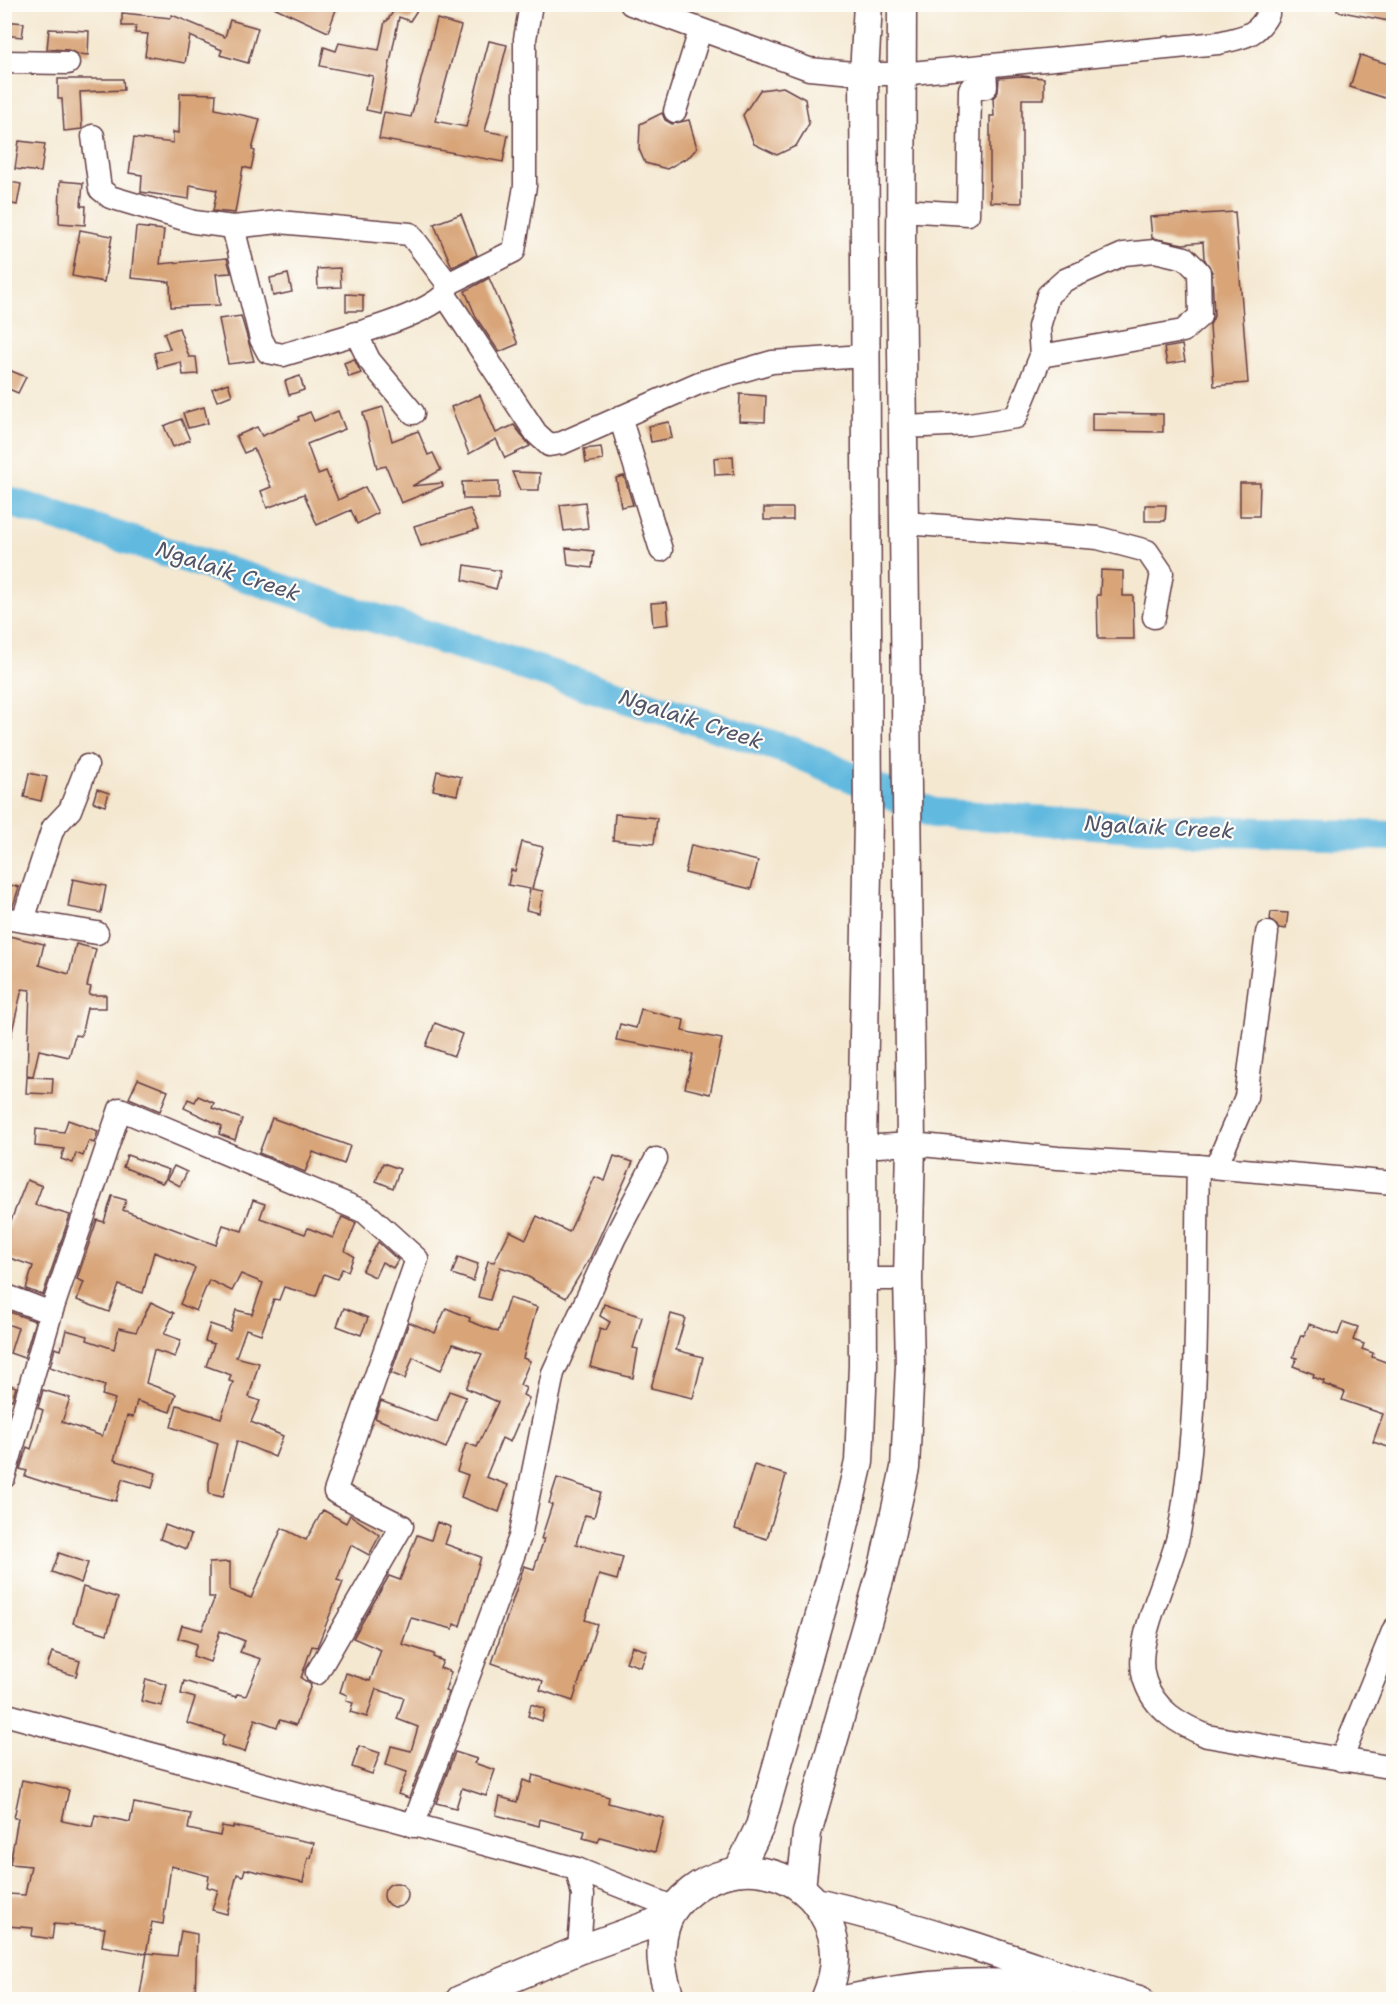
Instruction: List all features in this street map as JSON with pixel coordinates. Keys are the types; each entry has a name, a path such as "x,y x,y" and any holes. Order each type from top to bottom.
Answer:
{"main road":[{"path":"738,1871 760,1826 838,1552 859,1462 863,1365 862,1147 868,818 864,74 868,4"},
{"path":"825,2000 834,1979 836,1952 830,1925 809,1895 807,1833 884,1563 905,1468 910,1366 908,1279 911,1144 901,210 902,4"},
{"path":"460,2000 671,1913 700,1884 718,1875 738,1871 760,1871 782,1877 809,1895 1139,2000"},
{"path":"671,1913 661,1949 662,1977 671,2000"},
{"path":"844,2000 909,1986 961,1982 992,1981 1105,1991"}],"street":[{"path":"233,227 261,339 268,352 283,355 394,321 514,251 525,186 525,39 531,4"},
{"path":"631,5 809,69 864,74 901,74 1218,43 1247,36 1260,28 1268,14 1266,4"},
{"path":"675,111 700,31"},
{"path":"4,62 68,63"},
{"path":"901,210 968,214 970,89 986,87 985,66"},
{"path":"93,136 100,189 110,197 194,222 233,227 279,222 410,234 536,433 549,445 562,442 699,383 772,362 864,356"},
{"path":"904,428 969,424 1016,417 1041,356 1039,327 1048,295 1065,280 1124,254 1155,251 1185,258 1199,272 1200,315 1183,331 1041,356"},
{"path":"356,333 369,360 413,413"},
{"path":"620,417 661,550"},
{"path":"905,523 1098,538 1147,551 1162,573 1154,617"},
{"path":"87,766 70,810 53,828 14,919 97,933"},
{"path":"1267,933 1246,1097 1207,1166 1190,1475 1178,1536 1151,1615 1144,1645 1144,1679 1156,1703 1171,1717 1178,1723 1207,1736 1394,1768"},
{"path":"4,1477 9,1441 120,1109 365,1212 417,1259 335,1492 402,1526 317,1673"},
{"path":"862,1147 911,1144 1058,1158 1207,1166 1394,1183"},
{"path":"413,1826 520,1537 553,1373 614,1239 656,1159"},
{"path":"861,1279 908,1279"},
{"path":"4,1295 51,1313"},
{"path":"1341,1760 1394,1629"},
{"path":"4,1714 577,1869 671,1913"},
{"path":"577,1869 584,1895 579,1950"}],"building":[{"path":"267,4 338,4 328,32"},
{"path":"398,4 421,4 410,21 399,17 380,113 366,110 373,76 320,66 324,47 336,51 339,43 379,50 385,21"},
{"path":"1338,4 1394,4 1394,22 1337,11"},
{"path":"122,13 171,18 172,15 225,37 230,20 258,28 248,63 220,55 222,50 190,36 185,63 145,56 148,34 135,33 136,26 122,26"},
{"path":"437,19 461,26 435,121 466,127 489,41 507,45 485,131 508,135 503,162 379,139 384,112 411,117"},
{"path":"4,21 24,23 22,37 4,35"},
{"path":"49,29 89,31 88,55 68,50 47,49"},
{"path":"1360,55 1394,66 1394,101 1350,87"},
{"path":"1021,76 1044,78 1044,99 1022,99 1022,203 990,202 990,116 994,116 993,98 998,92 999,78"},
{"path":"58,79 123,79 124,90 80,92 82,129 64,131 62,99 58,99"},
{"path":"783,87 805,99 809,124 796,146 777,155 754,144 743,115 760,90"},
{"path":"180,93 216,94 215,109 260,119 252,150 255,151 251,169 243,167 235,213 213,211 217,190 190,185 189,199 141,192 142,175 129,173 134,138 173,143 173,132 179,133"},
{"path":"662,113 665,120 672,124 689,120 697,148 690,156 667,169 645,163 639,149 640,124"},
{"path":"19,141 45,144 41,172 15,169"},
{"path":"4,181 21,184 17,205 4,202"},
{"path":"60,181 83,183 81,206 86,206 85,225 59,223"},
{"path":"1235,212 1248,383 1214,386 1210,325 1214,316 1212,272 1204,258 1203,242 1183,244 1152,238 1150,217"},
{"path":"461,214 477,255 452,267 434,224"},
{"path":"136,227 164,230 160,264 227,258 231,273 216,274 220,305 171,307 170,282 131,278"},
{"path":"80,230 112,236 104,282 72,276"},
{"path":"340,268 341,287 318,288 317,269"},
{"path":"288,274 292,292 273,296 270,278"},
{"path":"489,278 518,344 499,352 477,319 465,291"},
{"path":"346,294 363,295 363,311 346,311"},
{"path":"241,316 254,361 228,364 219,319"},
{"path":"179,328 189,357 196,357 198,374 183,375 181,362 158,368 154,353 170,349 164,333"},
{"path":"1182,345 1185,361 1167,364 1164,348"},
{"path":"354,359 361,373 349,377 344,363"},
{"path":"4,368 26,377 18,393 4,387"},
{"path":"300,376 304,390 289,395 285,381"},
{"path":"228,383 232,395 217,401 212,389"},
{"path":"740,394 766,396 765,422 739,421"},
{"path":"480,395 496,433 514,425 530,446 505,458 496,439 469,454 451,407"},
{"path":"204,407 208,423 188,428 183,413"},
{"path":"383,407 392,441 418,431 428,455 433,453 441,470 412,486 442,483 443,486 401,503 386,466 377,468 363,413"},
{"path":"338,411 345,429 307,444 318,474 326,471 338,500 365,487 378,513 357,524 351,510 317,525 304,494 267,508 261,491 271,487 254,449 244,453 236,436 257,427 262,436 299,420 298,417 310,412 314,421"},
{"path":"1092,413 1163,414 1163,432 1092,431"},
{"path":"181,419 190,440 173,447 164,426"},
{"path":"669,422 672,438 651,442 648,426"},
{"path":"601,447 603,460 586,463 584,449"},
{"path":"733,456 734,474 715,475 714,458"},
{"path":"512,472 540,473 539,490 520,490"},
{"path":"624,476 633,505 621,507 616,478"},
{"path":"499,481 499,499 463,499 462,482"},
{"path":"1240,483 1260,483 1259,516 1240,516"},
{"path":"585,502 588,528 564,531 560,505"},
{"path":"1145,505 1166,505 1165,521 1145,521"},
{"path":"764,508 793,508 793,520 764,520"},
{"path":"470,509 478,529 421,546 414,526"},
{"path":"566,548 594,551 592,568 568,565"},
{"path":"465,565 501,571 496,589 463,580"},
{"path":"1101,570 1123,571 1123,596 1133,596 1134,639 1098,639 1097,595 1100,595"},
{"path":"667,602 669,624 653,626 651,603"},
{"path":"437,771 461,777 457,795 433,790"},
{"path":"29,773 47,777 41,801 24,797"},
{"path":"97,789 109,793 105,806 93,802"},
{"path":"615,814 657,818 654,844 613,840"},
{"path":"522,842 543,847 532,889 543,891 539,913 526,910 530,889 508,885 511,870 515,871"},
{"path":"691,845 758,861 751,889 685,873"},
{"path":"73,879 106,886 101,913 68,907"},
{"path":"10,885 19,887 13,906 5,905"},
{"path":"1271,912 1288,913 1286,929 1280,928 1270,920"},
{"path":"9,936 44,944 39,965 69,974 76,944 96,949 87,986 91,987 89,995 106,995 106,1008 87,1008 81,1036 75,1035 69,1057 39,1050 33,1076 27,1075 30,990 22,989 10,1040 4,1039 4,954"},
{"path":"641,1009 684,1020 682,1031 722,1039 710,1094 685,1088 693,1054 616,1040 620,1024 636,1028"},
{"path":"435,1023 462,1034 454,1056 426,1046"},
{"path":"27,1077 53,1078 52,1094 26,1093"},
{"path":"138,1079 168,1091 160,1111 129,1098"},
{"path":"198,1096 214,1103 212,1108 242,1119 235,1140 219,1134 222,1126 184,1108 188,1099 195,1102"},
{"path":"272,1118 350,1146 344,1164 313,1152 305,1172 259,1153"},
{"path":"68,1120 98,1131 94,1143 89,1141 83,1156 76,1153 73,1163 61,1159 64,1149 35,1146 36,1129 64,1132"},
{"path":"127,1155 169,1170 165,1180 162,1183 123,1167"},
{"path":"614,1156 633,1162 590,1258 566,1298 523,1274 500,1267 490,1300 478,1297 488,1261 494,1262 510,1231 526,1239 537,1216 569,1232 595,1177 605,1181"},
{"path":"383,1163 400,1169 393,1188 376,1181"},
{"path":"174,1166 187,1172 180,1186 167,1179"},
{"path":"27,1180 42,1186 35,1205 70,1215 43,1295 26,1289 33,1266 4,1256 4,1238"},
{"path":"112,1196 126,1200 123,1210 216,1245 223,1225 242,1231 253,1200 265,1204 260,1218 305,1234 308,1228 333,1238 342,1217 356,1223 345,1251 354,1256 348,1271 342,1269 337,1279 324,1274 316,1296 284,1287 279,1300 274,1299 261,1334 246,1329 236,1357 259,1363 249,1397 260,1401 251,1422 283,1436 275,1457 237,1441 223,1497 209,1494 209,1482 218,1443 171,1427 177,1405 221,1418 233,1382 229,1381 231,1375 206,1366 214,1344 205,1341 210,1324 230,1331 236,1310 252,1314 263,1283 241,1274 232,1291 209,1280 196,1311 180,1304 195,1268 154,1252 143,1293 119,1285 109,1312 77,1300 84,1282 77,1279 97,1220 104,1222"},
{"path":"378,1242 398,1260 393,1268 382,1262 375,1277 362,1271"},
{"path":"458,1257 478,1264 473,1281 452,1274"},
{"path":"509,1298 537,1307 523,1358 530,1361 520,1385 526,1388 523,1395 529,1398 510,1442 502,1438 486,1477 508,1485 499,1512 461,1497 468,1475 457,1471 466,1443 477,1447 498,1402 466,1388 482,1354 453,1344 441,1370 413,1357 405,1379 391,1373 409,1322 435,1333 446,1308 470,1318 469,1321 498,1332"},
{"path":"151,1302 174,1313 164,1334 181,1340 175,1357 154,1350 146,1383 176,1394 170,1412 137,1401 133,1417 127,1416 114,1460 156,1473 152,1488 122,1479 116,1501 25,1476 27,1471 20,1469 27,1447 31,1449 43,1410 38,1408 43,1390 70,1398 62,1422 102,1436 115,1399 102,1395 105,1386 50,1367 55,1348 61,1350 66,1330 88,1336 87,1340 114,1349 119,1328 136,1332"},
{"path":"604,1304 642,1317 633,1348 638,1349 633,1378 590,1367 600,1328 606,1330 610,1322 600,1316"},
{"path":"344,1308 368,1318 361,1335 337,1326"},
{"path":"4,1310 35,1321 24,1358 10,1353 18,1328 4,1323"},
{"path":"671,1314 685,1318 676,1350 703,1357 693,1398 651,1388"},
{"path":"1343,1322 1358,1327 1353,1340 1364,1344 1362,1349 1373,1353 1372,1357 1394,1365 1394,1449 1373,1442 1383,1414 1342,1400 1345,1392 1323,1384 1324,1381 1313,1377 1314,1374 1293,1366 1297,1358 1293,1357 1301,1335 1304,1337 1309,1324 1338,1335"},
{"path":"4,1383 16,1387 12,1400 4,1397"},
{"path":"449,1391 466,1397 446,1448 375,1418 381,1401 437,1422"},
{"path":"754,1465 786,1475 767,1539 735,1529"},
{"path":"557,1478 601,1492 594,1517 585,1515 576,1544 623,1557 617,1580 599,1575 585,1620 597,1624 573,1701 540,1690 543,1681 492,1663 524,1566 534,1569 544,1539 541,1539 552,1505 549,1503"},
{"path":"323,1510 346,1523 350,1515 380,1535 369,1555 351,1545 337,1580 343,1582 317,1647 312,1646 301,1678 311,1685 296,1725 280,1720 277,1727 255,1719 245,1752 221,1745 224,1735 187,1723 195,1698 181,1694 184,1681 236,1697 237,1694 246,1696 261,1659 240,1652 245,1641 220,1631 210,1662 193,1656 197,1644 178,1638 182,1625 202,1630 215,1597 209,1597 209,1563 230,1562 230,1590 251,1598 282,1528 306,1540"},
{"path":"437,1522 451,1527 445,1544 481,1557 460,1626 454,1624 453,1629 411,1618 402,1644 434,1654 433,1657 443,1661 440,1668 451,1672 445,1691 448,1692 409,1798 398,1794 407,1772 386,1765 391,1746 411,1751 418,1727 397,1719 404,1698 376,1689 367,1717 350,1712 353,1703 346,1701 347,1695 340,1692 346,1673 370,1681 381,1650 353,1638 389,1576 400,1580 417,1535 431,1540"},
{"path":"165,1525 191,1535 186,1549 160,1539"},
{"path":"59,1553 88,1563 81,1583 52,1572"},
{"path":"83,1587 118,1598 107,1634 73,1623"},
{"path":"632,1646 647,1651 641,1667 626,1662"},
{"path":"52,1652 80,1661 76,1676 47,1667"},
{"path":"146,1679 167,1685 162,1706 141,1701"},
{"path":"531,1704 545,1709 542,1721 528,1716"},
{"path":"359,1746 380,1753 372,1774 352,1767"},
{"path":"455,1752 477,1759 474,1763 495,1770 486,1796 462,1788 456,1808 436,1803"},
{"path":"533,1775 609,1797 608,1803 664,1818 655,1852 600,1837 598,1842 583,1838 585,1831 540,1819 539,1826 496,1815 500,1797 517,1802 523,1780 531,1783"},
{"path":"22,1780 69,1790 62,1821 92,1827 95,1815 130,1822 134,1803 191,1814 188,1829 220,1836 222,1826 233,1828 233,1826 314,1843 311,1858 308,1858 303,1882 245,1869 243,1876 237,1874 227,1914 212,1910 218,1890 207,1887 209,1876 171,1866 163,1924 152,1922 146,1954 102,1946 105,1928 54,1924 52,1939 32,1936 33,1928 7,1926 7,1894 25,1895 31,1866 10,1864 18,1818 14,1818"},
{"path":"396,1883 405,1886 408,1895 405,1904 396,1907 387,1904 384,1895 387,1886"},
{"path":"181,1931 197,1934 195,2000 139,2000 147,1953 177,1956"}],"waterway":[{"name":"Ngalaik Creek","path":"4,500 794,752 933,813 1164,829 1394,836"}]}
